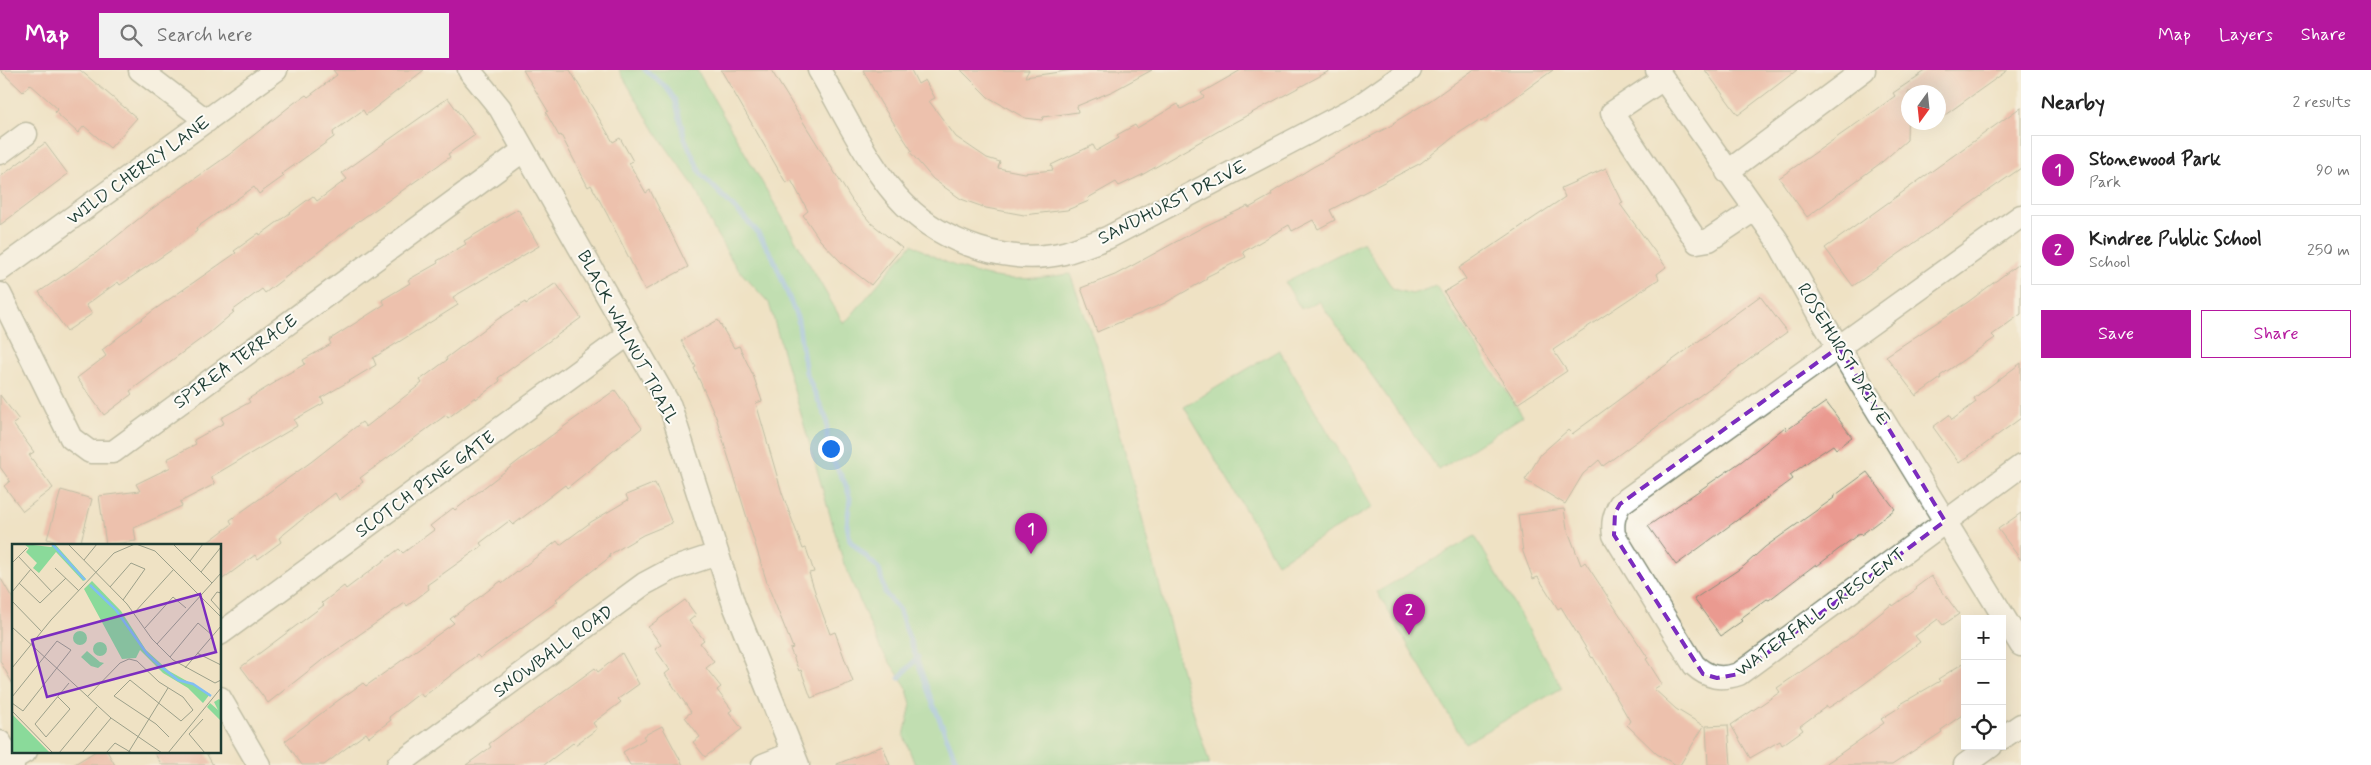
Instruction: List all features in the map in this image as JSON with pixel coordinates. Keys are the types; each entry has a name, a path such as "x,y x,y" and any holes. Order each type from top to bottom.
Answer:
{"street":[{"path":"140,70 207,120"},
{"name":"WILD CHERRY LANE","path":"0,270 276,70"},
{"name":"BLACK WALNUT TRAIL","path":"469,70 500,108 670,406 734,605 795,759"},
{"name":"SANDHURST DRIVE","path":"819,70 881,176 905,206 935,228 974,248 1031,256 1063,253 1107,238 1358,106 1410,70"},
{"path":"1727,172 1864,70"},
{"path":"1660,74 1612,113 1697,242 1709,240 1754,210"},
{"name":"ROSEHURST DRIVE","path":"1660,74 1727,172 1777,240 1839,347 2021,645"},
{"path":"0,153 26,134"},
{"name":"SPIREA TERRACE","path":"0,294 71,438 90,452 113,452 524,150"},
{"name":"WATERFALL CRESCENT","path":"2021,216 1620,504 1613,522 1614,535 1694,665 1703,674 1725,678 1738,674 2021,466"},
{"name":"SCOTCH PINE GATE","path":"221,633 630,334"},
{"name":"SNOWBALL ROAD","path":"398,765 644,584 672,568 717,554"},
{"path":"221,700 260,765"},
{"path":"2006,735 2021,725"},
{"path":"1965,765 1986,750"},
{"path":"763,765 795,759"}],"highlighted area":[{"path":"1839,347 1945,521 1739,674 1717,678 1703,674 1614,535 1615,513 1620,504"}],"green space":[{"path":"619,70 697,70 844,324 912,244 948,263 988,276 1022,279 1070,274 1102,363 1188,695 1210,765 915,765 904,736 911,704 906,686 880,648 844,564 769,303 736,267 714,230 694,186 656,133"},
{"path":"1363,242 1393,289 1412,294 1436,286 1523,416 1439,470 1319,301 1301,309 1285,282"},
{"path":"1279,350 1373,507 1277,563 1184,407"},
{"path":"1475,536 1562,688 1465,743 1377,592"}],"building":[{"path":"0,70 80,70 137,118 110,148 84,126 78,133 55,112 58,109 30,84 23,92"},
{"path":"333,70 424,70 366,115 363,110 333,132 334,137 282,174 284,176 259,194 254,187 196,228 197,231 173,249 120,285 118,282 101,294 86,305 92,314 67,331 39,292 96,253 146,213 230,154 294,103 306,95 308,97 337,75"},
{"path":"523,70 570,70 613,142 620,138 633,161 629,163 646,193 650,190 688,267 645,290 591,185 588,187 561,135 559,136 546,113 548,111"},
{"path":"721,70 771,70 853,202 871,223 902,248 871,285 841,262 820,240 803,215 808,211 791,180 786,183"},
{"path":"863,70 911,70 918,84 925,80 935,98 929,101 956,137 987,158 1000,162 998,168 1024,173 1053,170 1051,165 1093,145 1096,151 1119,138 1117,135 1135,125 1137,128 1178,104 1181,109 1204,97 1201,93 1241,70 1331,70 1140,176 1119,186 1116,182 1088,198 1089,201 1067,210 1024,215 986,208 961,199 933,179 910,152 912,151 880,102"},
{"path":"961,70 1029,70 1025,77 1073,70 1152,70 1113,91 1077,106 1078,112 1043,117 1042,120 1025,118 988,97"},
{"path":"1473,70 1553,70 1481,122 1479,120 1456,135 1421,163 1330,210 1335,220 1318,229 1313,220 1292,231 1289,225 1243,252 1246,257 1206,277 1207,279 1165,303 1097,332 1081,288 1115,275 1205,226 1248,206 1249,208 1313,167 1394,124"},
{"path":"1705,70 1797,70 1738,115"},
{"path":"1927,70 2008,70 1946,114 1946,85 1905,85"},
{"path":"1901,88 1901,130 1907,130 1907,140 1882,162 1807,217 1779,178 1895,96 1893,93"},
{"path":"448,98 475,135 448,154 450,157 356,223 265,293 262,289 232,311 234,312 209,333 130,391 132,394 104,415 77,378 106,356 102,350 151,312 236,253 234,251 259,233 260,235 313,196 317,201 347,179 342,173"},
{"path":"2021,107 2021,168 1853,286 1825,248"},
{"path":"45,143 68,174 0,225 0,177"},
{"path":"1606,168 1623,203 1620,204 1666,267 1657,274 1659,279 1553,350 1567,371 1517,404 1444,292 1466,279 1459,268 1565,197 1561,188"},
{"path":"518,209 539,246 453,297 458,305 373,358 376,365 321,398 324,403 294,420 297,426 211,477 215,484 180,502 182,506 134,528 136,541 106,544 99,496 140,491 136,484 171,467 167,459 196,444 194,440 224,423 221,418 250,402 248,399 305,364 303,360 331,344 329,340 385,304 382,300 410,283 408,280 466,244 464,241"},
{"path":"2021,262 2021,314 1992,335 1995,338 1940,376 1941,378 1916,396 1886,356 1968,302"},
{"path":"556,283 581,318 498,378 500,381 476,399 475,397 448,418 446,415 360,478 363,482 339,500 335,493 279,538 281,542 258,559 255,555 221,580 221,544 205,544 232,524 230,520 311,462 362,422 366,427 422,383 420,380 447,360 446,358 498,319 525,302 526,304"},
{"path":"1760,296 1787,332 1603,466 1599,460 1583,474 1565,504 1525,480 1541,454 1568,430 1572,434"},
{"path":"718,320 734,348 739,346 753,375 762,401 756,403 782,493 803,549 806,548 814,572 809,573 830,634 835,632 853,682 811,698 801,670 799,671 790,649 793,648 768,586 716,417 694,368 696,367 681,341"},
{"path":"2021,363 2021,418 1959,463 1933,427 1949,415 1952,420 1976,402 1974,398"},
{"path":"615,390 642,428 567,488 565,485 513,525 509,521 480,543 482,546 427,585 429,589 407,606 405,603 321,661 268,703 241,667 324,605 322,603 344,586 346,589 399,549 403,553 434,530 430,526 453,508 455,510 548,438"},
{"path":"0,395 19,420 13,424 34,452 29,455 53,488 23,511 4,486 10,481 0,467"},
{"path":"1826,402 1852,437 1836,449 1833,445 1790,475 1793,479 1676,565 1648,526 1742,461 1785,427 1787,430"},
{"path":"1867,472 1895,509 1817,566 1816,564 1769,600 1767,599 1721,636 1694,599 1744,566 1765,547"},
{"path":"655,483 672,523 643,535 609,555 610,557 556,599 558,601 480,658 477,655 423,697 420,693 389,717 391,720 369,737 366,733 324,765 302,765 285,741 363,683 366,686 454,623 450,619 501,581 503,583 557,541 560,545 591,522 628,500 626,495"},
{"path":"61,490 92,499 80,544 64,544 47,539"},
{"path":"1564,509 1567,528 1581,565 1585,562 1648,658 1646,659 1662,684 1654,689 1676,709 1704,726 1680,765 1676,765 1657,754 1627,725 1630,721 1561,607 1558,609 1538,577 1533,579 1523,552 1518,515"},
{"path":"2021,513 2021,560 1998,529"},
{"path":"1931,576 1959,614 1943,625 1938,619 1915,636 1920,642 1852,693 1828,708 1827,706 1800,726 1803,730 1782,745 1780,741 1750,758 1731,725 1780,692 1777,688 1850,638 1892,604 1893,606 1917,589 1915,588"},
{"path":"0,577 12,598 12,682 0,661"},
{"path":"685,600 696,615 689,621 704,640 700,643 714,662 706,668 721,687 717,690 732,710 729,712 742,729 705,757 693,742 700,737 685,717 691,712 665,674 670,670 655,649 661,645 648,627"},
{"path":"622,653 639,684 618,699 621,702 593,723 597,729 575,745 573,743 544,765 466,765 491,747 489,744 512,727 595,668 598,672"},
{"path":"1961,665 1961,716 1941,730 1942,732 1892,765 1824,765 1884,723 1881,719 1900,707 1899,705 1940,681 1938,679"},
{"path":"1728,725 1731,765 1708,765 1706,726"},
{"path":"662,726 683,765 630,765 623,752 645,739 643,736"},
{"path":"883,746 890,765 837,765 837,764"},
{"path":"94,752 108,752 115,765 73,765"},
{"path":"154,752 206,752 213,765 162,765"}],"waterway":[{"path":"645,70 666,87 675,100 685,139 701,174 756,230 773,257 798,320 806,373 827,420 827,441 830,455 845,483 850,498 847,525 850,541 879,569 885,593 899,610 930,696 958,765"},
{"path":"899,678 918,657"}],"place":[{"name":"Stonewood Park","path":"1031,554"},
{"name":"Kindree Public School","path":"1409,635"}]}
